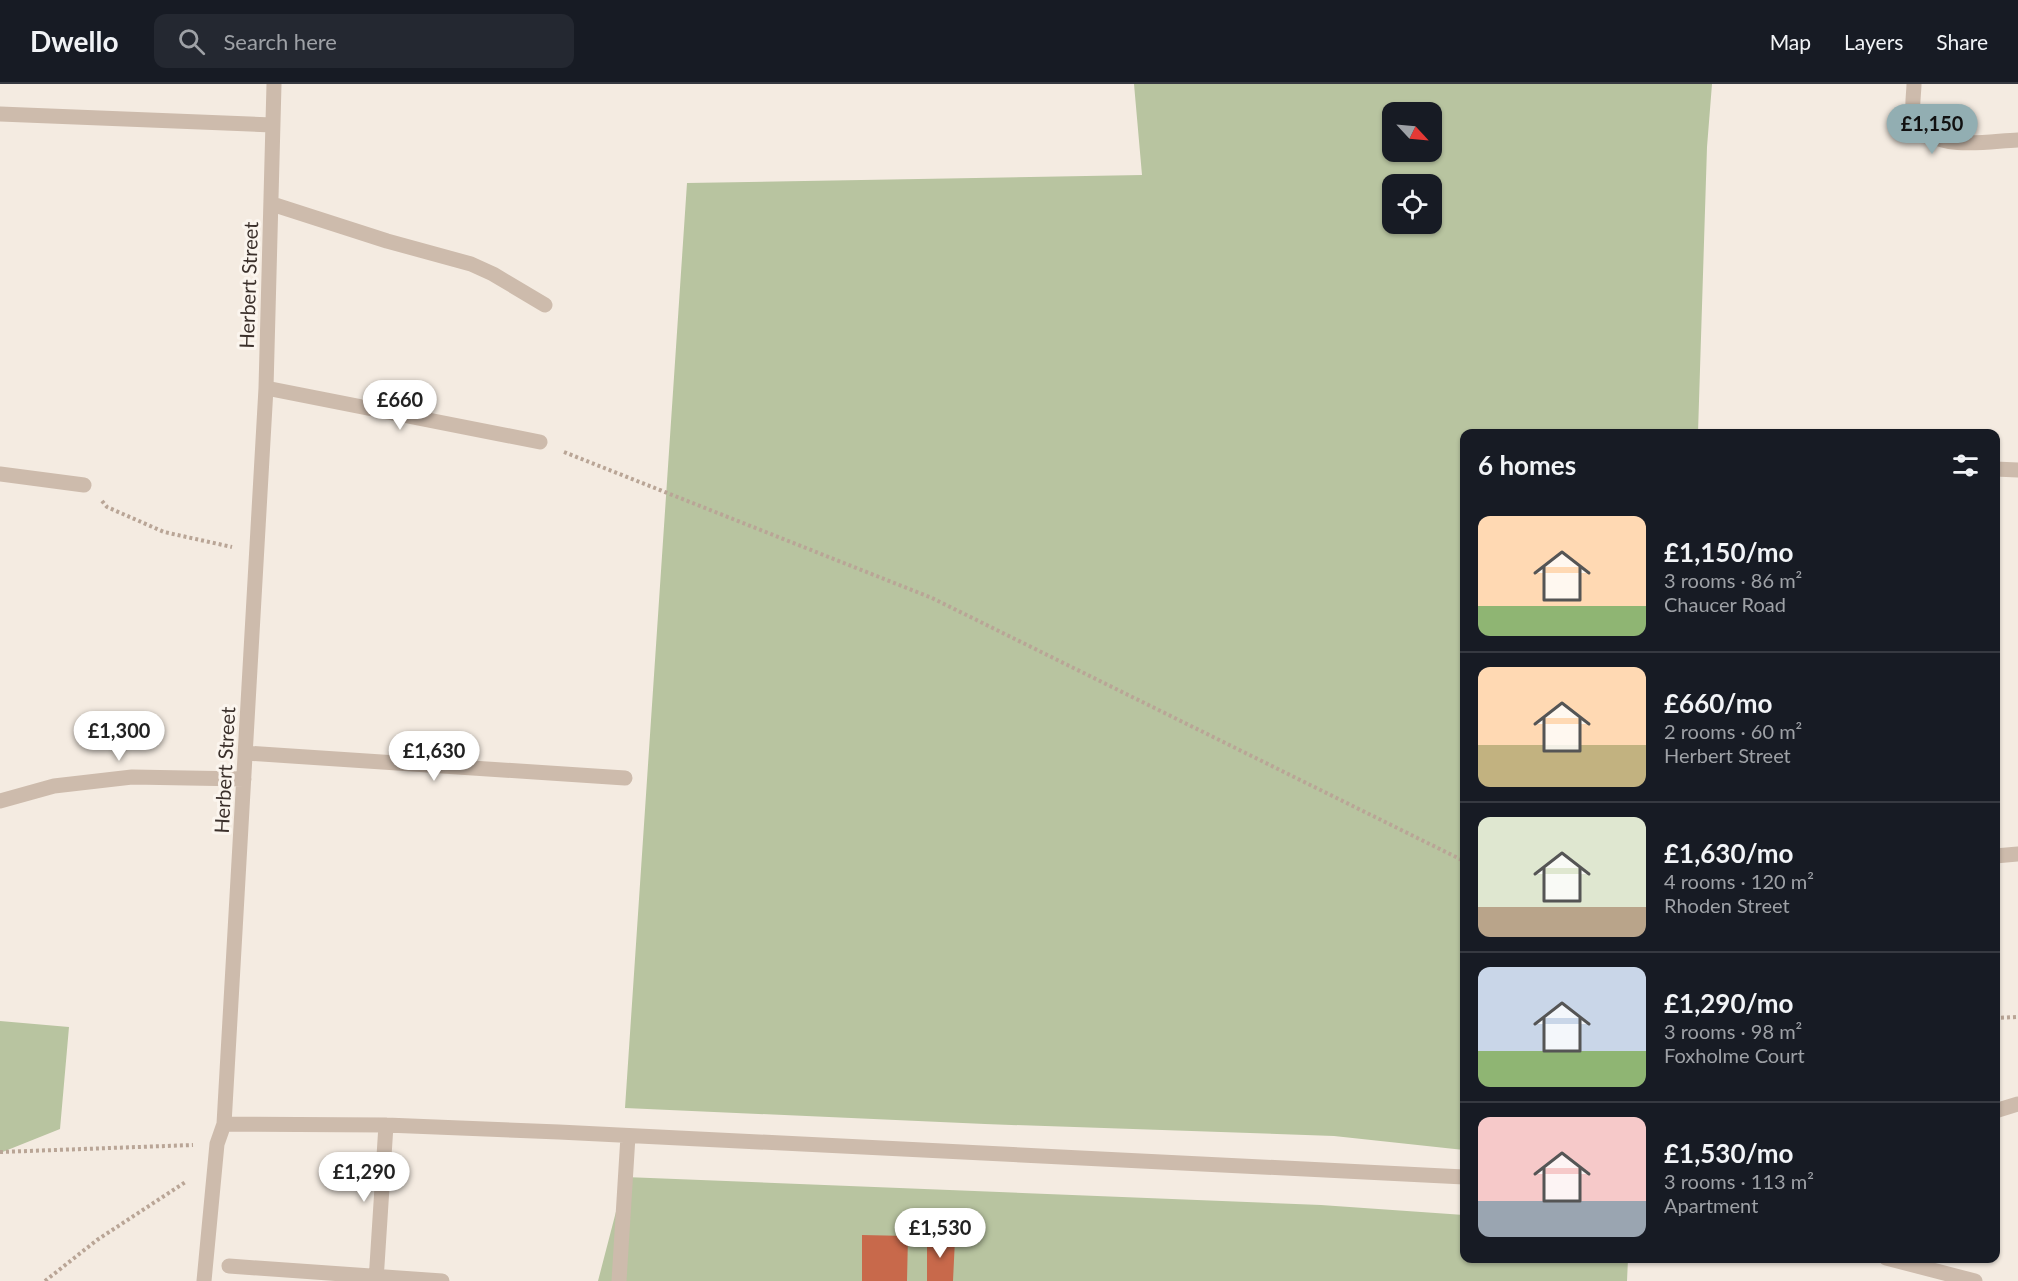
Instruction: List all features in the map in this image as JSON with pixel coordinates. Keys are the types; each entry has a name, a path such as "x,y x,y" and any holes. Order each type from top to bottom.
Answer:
{"street":[{"name":"Herbert Street","path":"204,1281 217,1144 224,1124 246,753 266,388 274,84"},
{"path":"1914,84 1913,116 1926,135 1946,143 2018,140"},
{"path":"0,114 272,125"},
{"path":"272,204 387,241 471,264 493,274 545,305"},
{"path":"266,388 540,442"},
{"path":"2000,469 2018,470"},
{"path":"0,474 84,485"},
{"path":"246,753 625,778"},
{"path":"0,801 54,786 132,777 244,779"},
{"path":"2000,856 2018,854"},
{"path":"2000,1109 2018,1104"},
{"path":"224,1124 386,1125 559,1132 1460,1177"},
{"path":"376,1279 386,1125"},
{"path":"620,1281 628,1136"},
{"path":"1905,1263 1975,1281"},
{"path":"229,1266 376,1279 442,1281"}],"path":[{"path":"540,442 932,598 1460,859"},
{"path":"84,485 107,507 164,532 257,553"},
{"path":"2000,1017 2018,1017"},
{"path":"0,1152 217,1144"},
{"path":"45,1281 97,1240 184,1184 217,1144"}],"green space":[{"path":"1134,84 1712,84 1707,147 1698,429 1460,429 1460,1150 1334,1136 625,1108 687,183 1142,175"},
{"path":"0,1021 69,1027 60,1129 0,1153"},
{"path":"625,1177 1321,1205 1460,1215 1460,1263 1628,1263 1627,1281 598,1281"}],"building":[{"path":"862,1235 908,1236 907,1281 862,1281"},
{"path":"927,1238 955,1239 953,1281 927,1281"}]}
